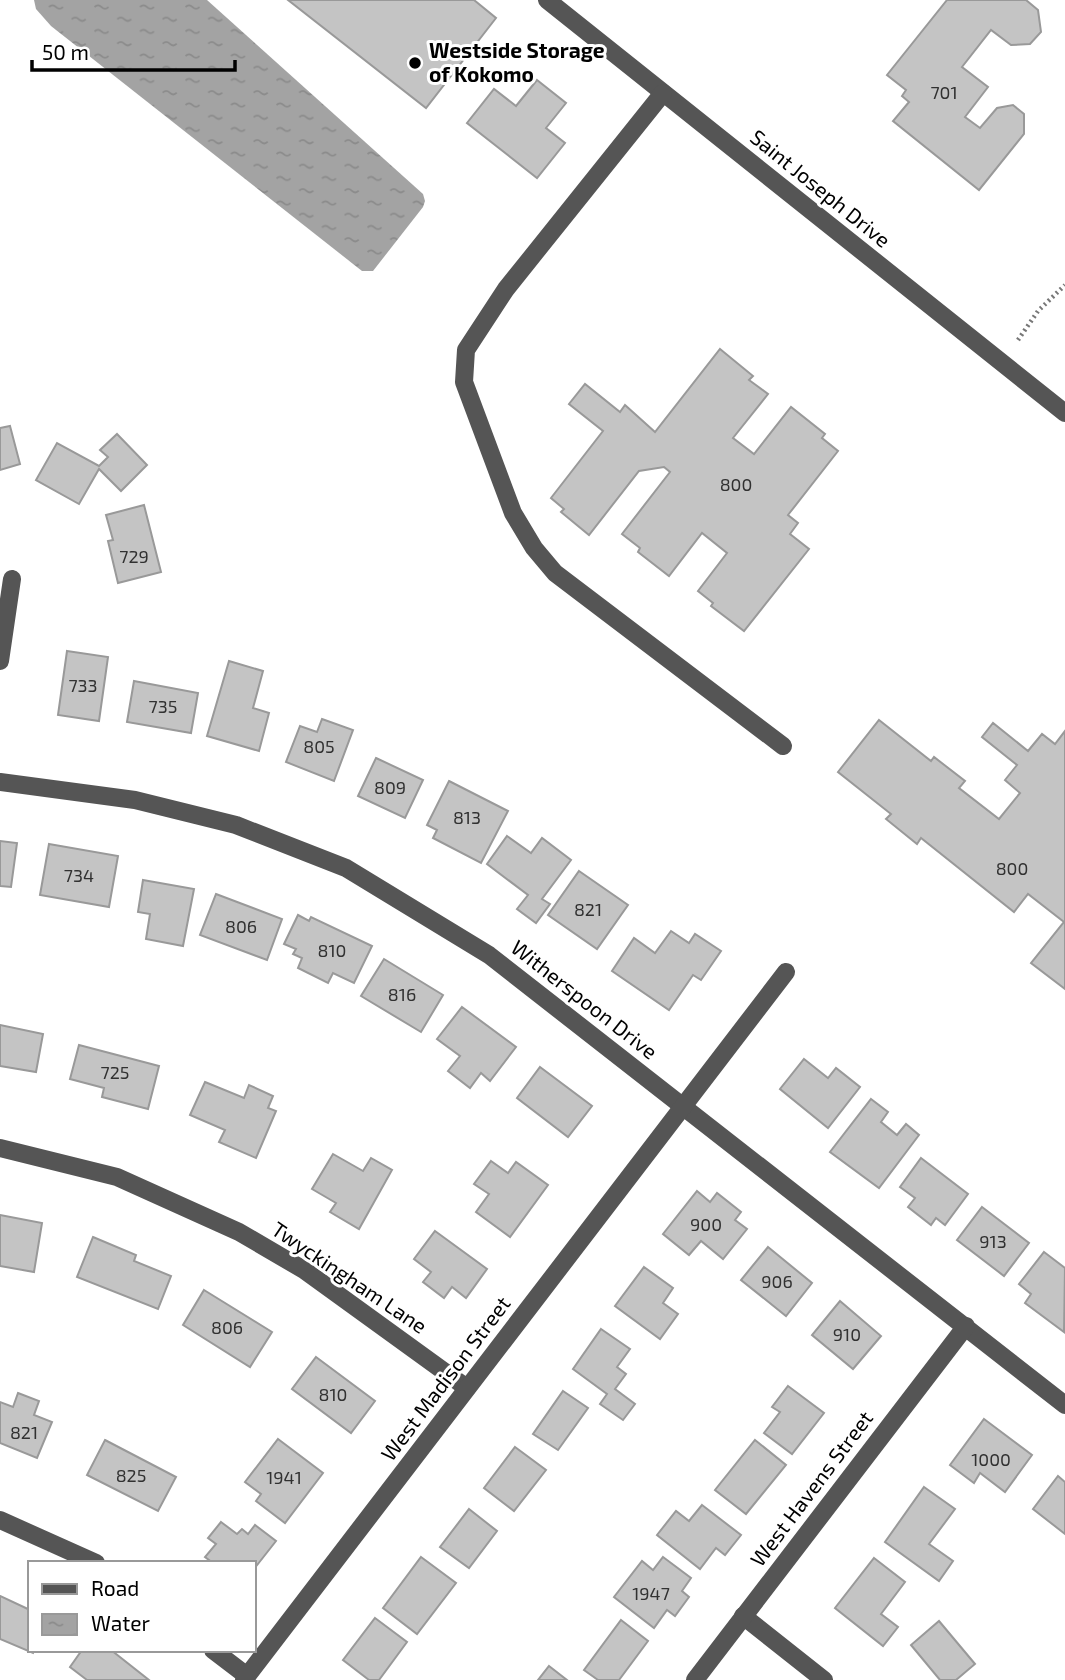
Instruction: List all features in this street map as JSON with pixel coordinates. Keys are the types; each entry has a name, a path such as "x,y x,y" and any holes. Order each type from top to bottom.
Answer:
{"street":[{"name":"Saint Joseph Drive","path":"547,0 1065,413"},
{"path":"663,93 506,289 466,350 464,382 513,513 534,548 555,573 783,746"},
{"path":"0,661 12,579"},
{"name":"Witherspoon Drive","path":"0,782 147,803 236,825 346,868 489,955 1065,1405"},
{"name":"West Madison Street","path":"246,1678 786,972"},
{"name":"Twyckingham Lane","path":"0,1148 117,1177 239,1232 304,1270 467,1388"},
{"name":"West Havens Street","path":"695,1680 965,1326"},
{"path":"0,1520 92,1561"},
{"path":"743,1616 824,1680"},
{"path":"215,1652 246,1678"}],"path":[{"path":"1018,340 1038,311 1065,285"}],"water":[{"path":"34,0 207,0 423,194 423,207 373,271 362,271 51,26 36,9"}],"building":[{"name":"Westside Storage of Kokomo","path":"288,0 474,0 496,18 426,108"},
{"path":"947,0 1026,0 1038,10 1041,32 1030,44 1011,45 991,30 962,67 988,87 965,117 980,128 997,108 1013,105 1024,114 1024,134 979,190 893,121 909,102 902,96 906,90 887,75"},
{"path":"537,80 566,103 546,128 565,143 537,178 467,123 494,89 516,106"},
{"path":"720,349 753,376 749,380 768,394 733,438 754,454 791,407 825,434 822,438 838,451 788,515 798,523 790,534 809,549 744,631 711,606 713,603 698,591 727,553 702,533 669,576 638,552 640,548 622,534 670,472 664,467 639,471 589,535 561,512 564,509 551,498 603,431 569,404 585,384 620,412 625,405 655,432"},
{"path":"10,426 20,464 0,470 0,428"},
{"path":"117,434 147,465 121,491 99,469 79,504 36,480 57,443 99,466 108,457 100,450"},
{"path":"144,505 161,572 118,583 108,541 113,540 106,515"},
{"path":"67,651 108,657 99,721 58,715"},
{"path":"229,661 263,671 253,708 269,713 259,751 207,736"},
{"path":"134,681 198,693 191,733 127,722"},
{"path":"322,719 353,730 334,781 286,762 300,726 317,732"},
{"path":"879,720 931,761 934,757 965,781 959,788 999,819 1020,793 1005,780 1017,765 982,737 993,723 1028,751 1042,734 1055,744 1065,731 1065,989 1031,963 1064,922 1028,894 1014,912 921,838 917,844 886,819 891,814 838,772"},
{"path":"376,758 423,780 405,818 358,796"},
{"path":"449,781 508,811 481,863 433,838 437,830 427,825"},
{"path":"507,836 531,853 542,838 571,860 542,899 550,904 536,923 517,909 528,895 487,864"},
{"path":"0,841 17,843 11,887 0,886"},
{"path":"49,844 118,856 109,907 40,895"},
{"path":"579,871 628,905 597,949 548,915"},
{"path":"143,880 194,889 183,946 146,939 150,914 138,912"},
{"path":"216,894 282,919 267,960 200,935"},
{"path":"298,915 309,921 311,917 372,946 354,983 333,973 328,983 298,968 302,958 293,954 296,949 284,944"},
{"path":"671,931 689,943 695,934 721,951 701,980 693,975 669,1010 612,971 634,938 655,953"},
{"path":"384,959 443,995 421,1032 361,996"},
{"path":"462,1007 516,1047 490,1081 481,1073 470,1088 448,1071 460,1056 437,1039"},
{"path":"0,1025 43,1034 36,1072 0,1066"},
{"path":"79,1045 159,1066 148,1109 102,1097 104,1088 70,1079"},
{"path":"804,1059 828,1078 836,1068 860,1087 828,1128 780,1089"},
{"path":"540,1067 592,1106 568,1137 517,1098"},
{"path":"205,1082 244,1098 249,1085 273,1096 268,1108 276,1111 256,1158 219,1142 225,1130 190,1115"},
{"path":"871,1099 888,1112 881,1122 897,1135 906,1124 919,1135 879,1188 830,1152"},
{"path":"333,1154 363,1171 371,1158 392,1170 359,1229 330,1212 336,1203 312,1189"},
{"path":"921,1158 968,1194 945,1225 936,1218 931,1225 908,1207 915,1198 900,1187"},
{"path":"491,1161 508,1173 516,1162 548,1185 510,1237 476,1212 489,1194 474,1184"},
{"path":"697,1191 710,1202 717,1193 741,1212 735,1220 747,1229 723,1259 701,1241 689,1255 663,1234"},
{"path":"982,1207 1029,1243 1004,1276 957,1240"},
{"path":"0,1215 42,1223 34,1272 0,1266"},
{"path":"435,1231 487,1269 466,1298 452,1287 444,1298 423,1282 431,1272 414,1259"},
{"path":"93,1237 136,1255 134,1261 171,1276 158,1309 77,1277"},
{"path":"768,1247 812,1283 786,1316 741,1280"},
{"path":"1044,1252 1065,1268 1064,1332 1025,1303 1031,1294 1019,1284"},
{"path":"644,1267 673,1288 663,1303 678,1314 660,1339 615,1306"},
{"path":"204,1290 272,1332 250,1367 183,1325"},
{"path":"840,1301 881,1336 853,1369 812,1335"},
{"path":"601,1329 630,1349 617,1367 626,1374 615,1389 635,1404 623,1420 600,1404 607,1394 573,1369"},
{"path":"316,1357 375,1401 351,1433 292,1389"},
{"path":"788,1386 824,1413 792,1454 764,1433 780,1412 772,1407"},
{"path":"563,1391 588,1408 558,1450 533,1434"},
{"path":"18,1393 39,1401 34,1415 52,1422 37,1458 0,1443 0,1402 13,1407"},
{"path":"984,1419 1032,1455 1005,1492 980,1473 974,1483 950,1465"},
{"path":"278,1439 323,1473 285,1523 256,1501 261,1494 245,1482"},
{"path":"105,1440 176,1477 158,1511 87,1475"},
{"path":"755,1440 786,1465 746,1514 715,1490"},
{"path":"515,1447 546,1470 514,1511 484,1488"},
{"path":"1058,1476 1065,1482 1065,1534 1033,1509"},
{"path":"924,1487 955,1509 929,1544 953,1561 939,1581 885,1542"},
{"path":"702,1505 741,1535 725,1555 716,1548 700,1569 657,1535 676,1511 689,1521"},
{"path":"469,1509 497,1531 469,1568 440,1547"},
{"path":"221,1522 237,1534 242,1529 248,1534 255,1525 276,1541 256,1566 256,1561 210,1561 205,1557 216,1544 208,1538"},
{"path":"421,1557 456,1583 417,1634 383,1608"},
{"path":"663,1557 691,1578 682,1591 689,1597 675,1616 667,1610 654,1628 614,1597 642,1561 653,1570"},
{"path":"874,1558 905,1582 881,1614 898,1627 883,1646 835,1608"},
{"path":"0,1596 28,1609 28,1651 0,1639"},
{"path":"375,1618 407,1642 379,1680 369,1680 343,1660"},
{"path":"621,1620 648,1641 619,1680 598,1680 584,1670"},
{"path":"939,1621 975,1664 956,1680 940,1680 911,1645"},
{"path":"81,1652 114,1652 149,1680 87,1680 70,1667"},
{"path":"549,1666 567,1680 538,1680"}],"place":[{"name":"Westside Storage of Kokomo","path":"415,63"}]}
